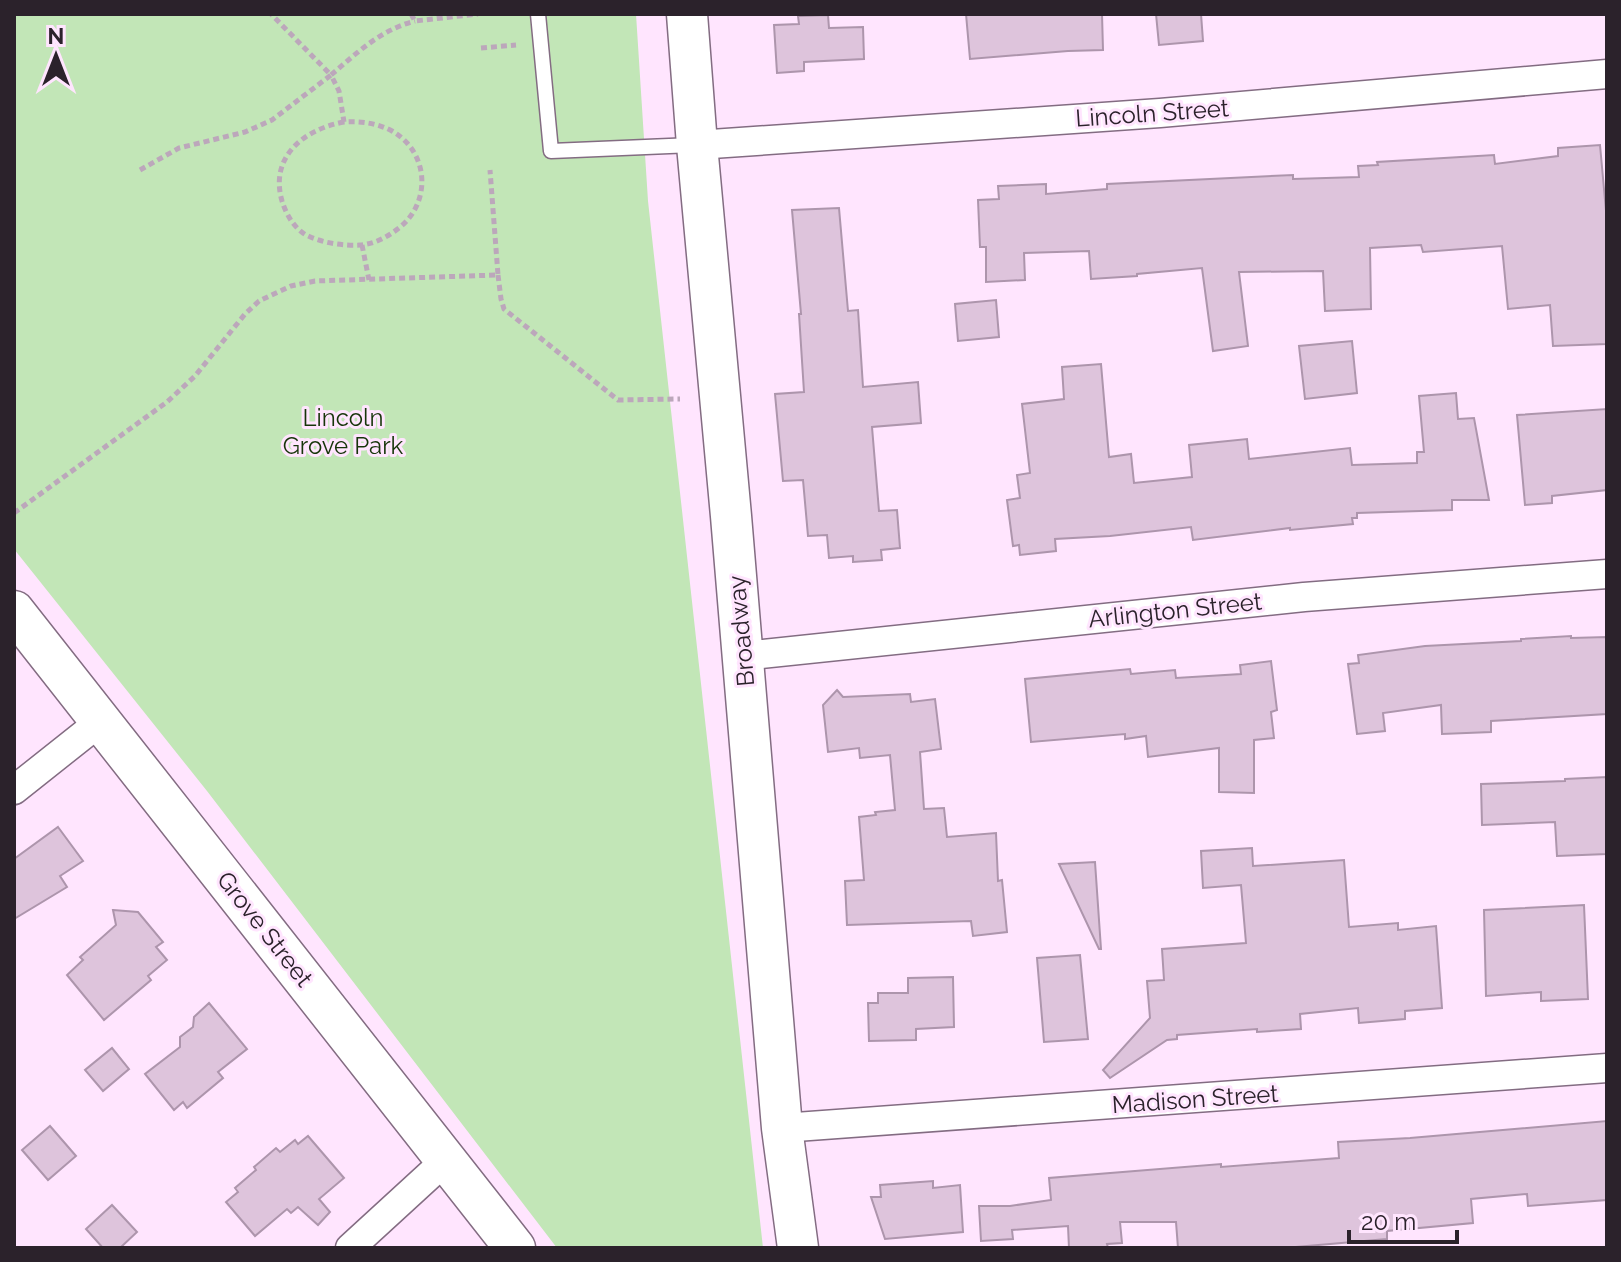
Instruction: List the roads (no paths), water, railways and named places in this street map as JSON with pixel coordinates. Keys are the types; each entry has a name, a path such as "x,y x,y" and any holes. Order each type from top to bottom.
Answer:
{"main road":[{"name":"Broadway","path":"687,14 782,1128 798,1248"},
{"name":"Grove Street","path":"14,611 515,1248"}],"street":[{"name":"Lincoln Street","path":"697,145 1160,113 1607,74"},
{"name":"Arlington Street","path":"743,656 1304,597 1607,574"},
{"path":"14,790 101,721"},
{"name":"Madison Street","path":"782,1128 1607,1068"},
{"path":"350,1248 446,1160"}],"lane":[{"path":"538,14 551,151 697,145"}],"park label":[{"name":"Lincoln Grove Park","path":"343,431"}]}
